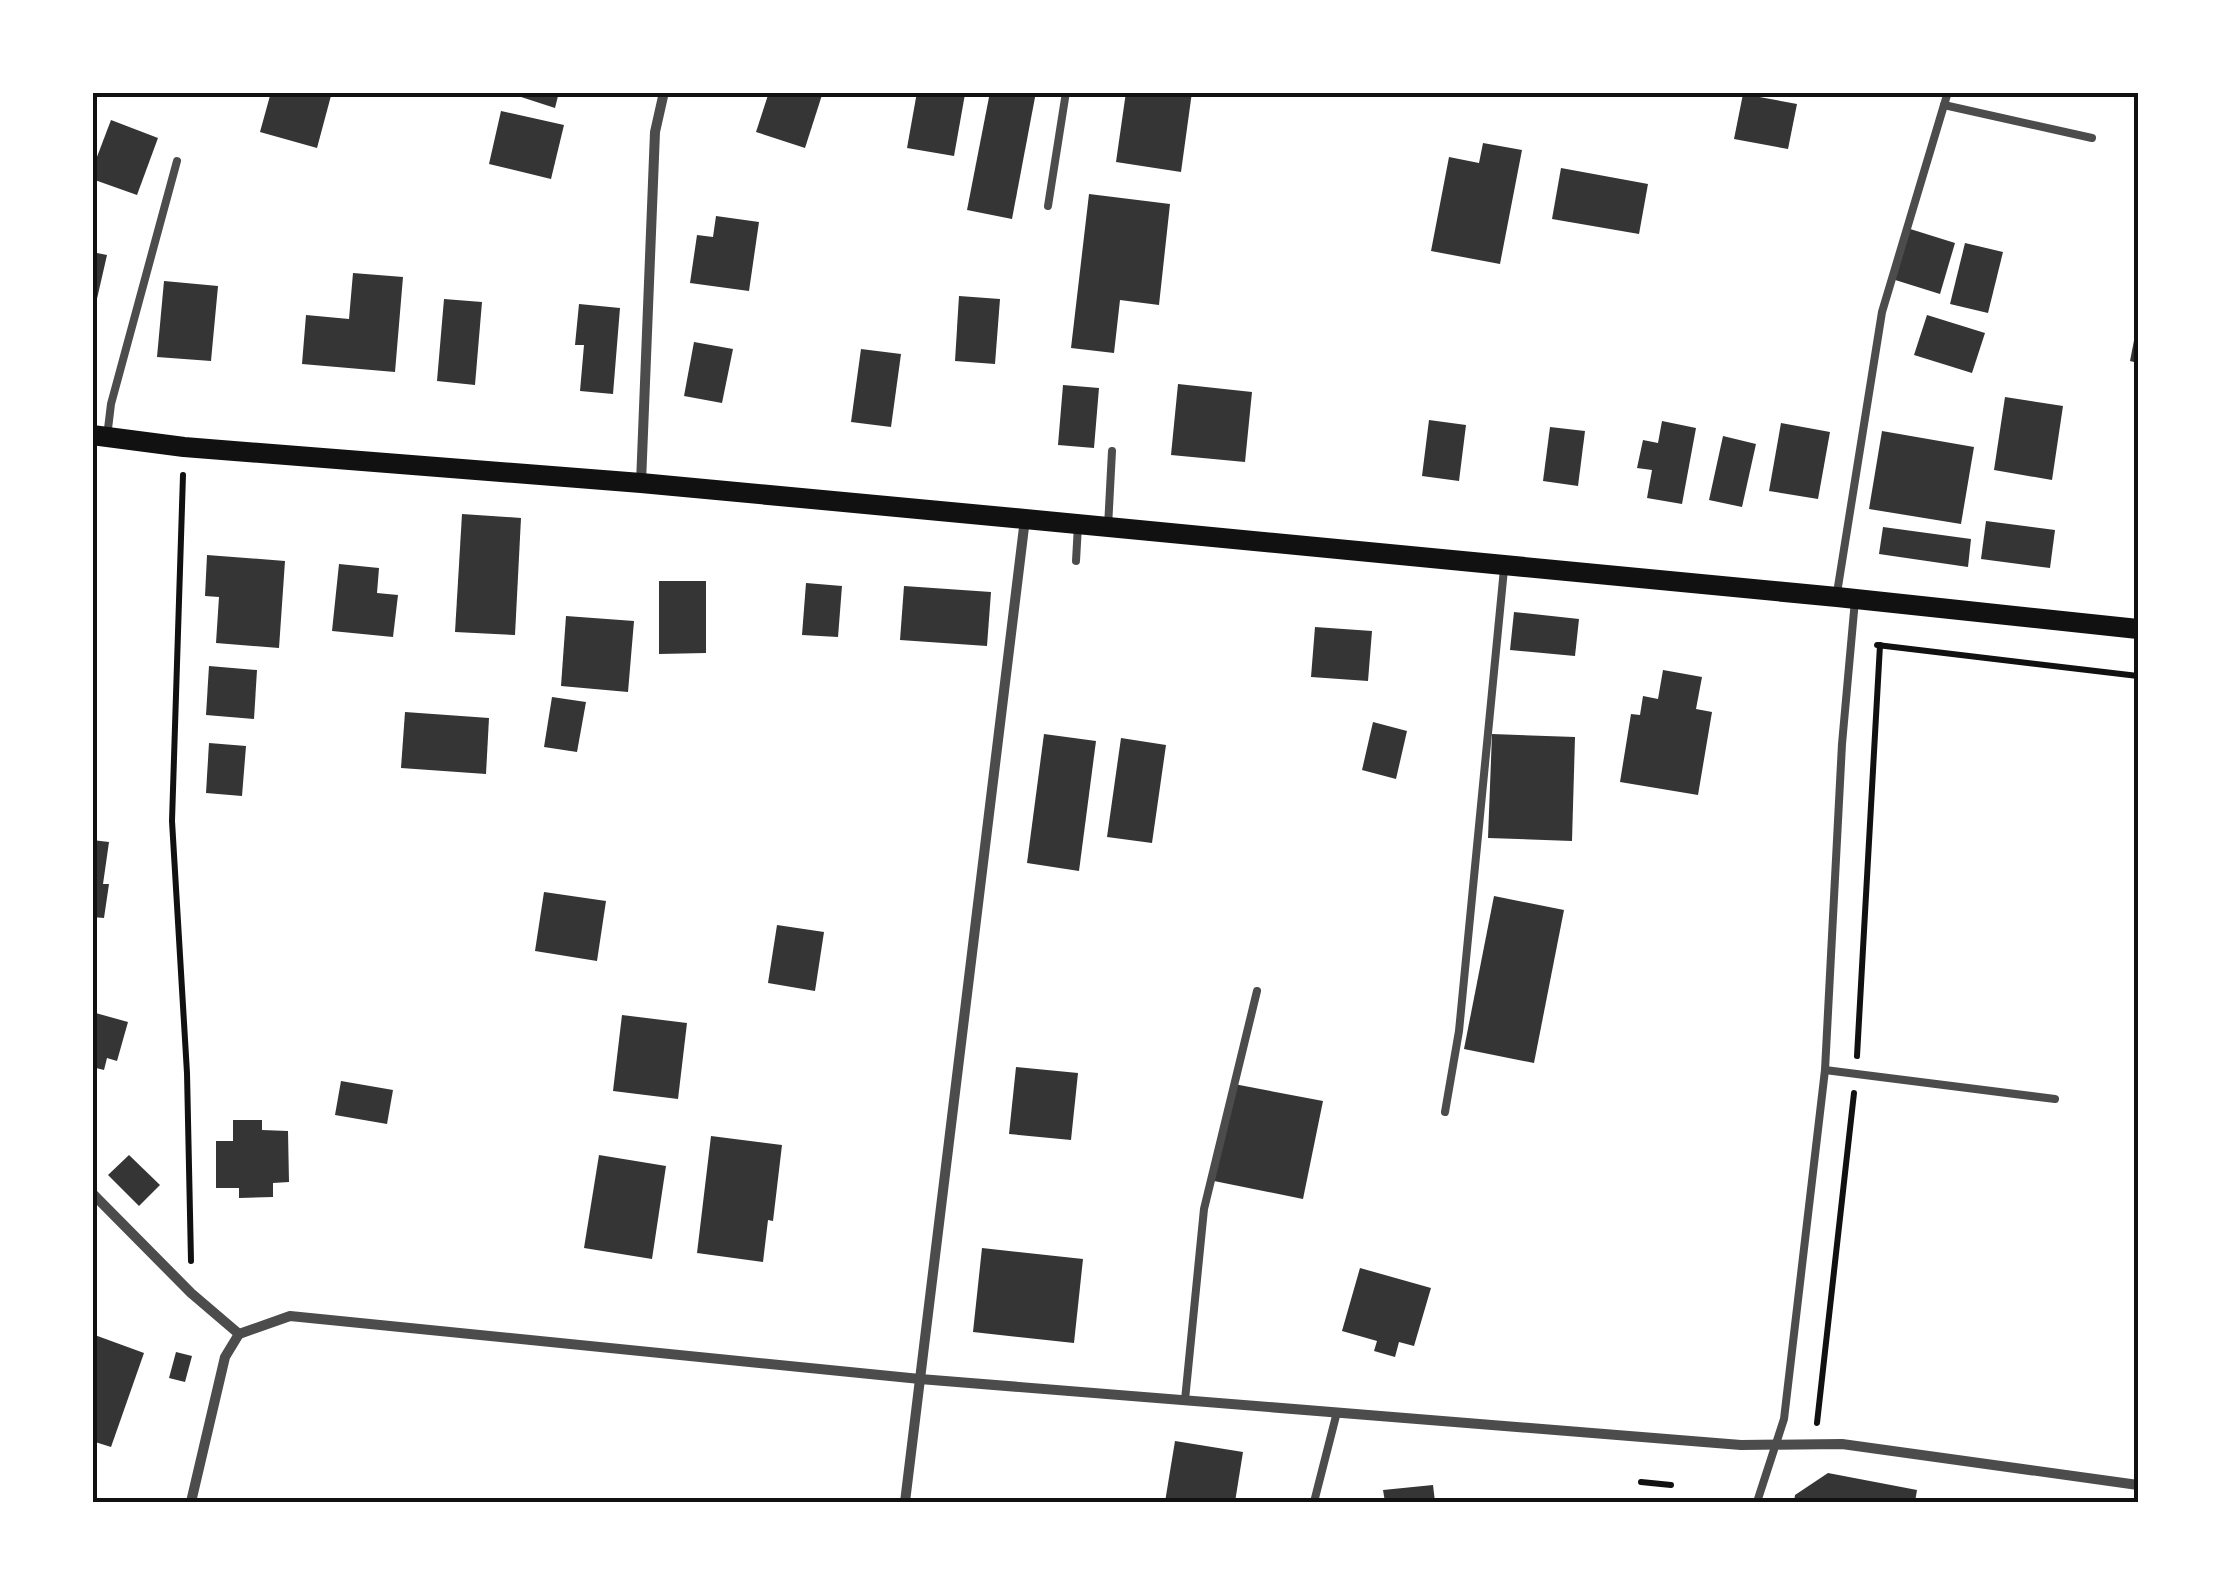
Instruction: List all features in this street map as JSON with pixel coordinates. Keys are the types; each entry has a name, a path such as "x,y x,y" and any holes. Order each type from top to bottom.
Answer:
{"main road":[{"path":"100,436 184,447 641,483 1078,524 2138,629"}],"street":[{"path":"641,483 655,132 664,92"},
{"path":"904,1502 1025,519"},
{"path":"92,1193 239,1334"},
{"path":"191,1502 225,1356 239,1334 290,1316 920,1379 1741,1445 1842,1444 2138,1486"}],"lane":[{"path":"1048,206 1066,92"},
{"path":"1757,1502 1784,1419 1825,1070 1851,642 1846,598 1882,312 1948,92"},
{"path":"1944,105 2092,138"},
{"path":"100,436 177,161"},
{"path":"1108,527 1112,451"},
{"path":"1076,561 1078,524"},
{"path":"1445,1112 1463,996 1504,565"},
{"path":"1185,1400 1204,1210 1257,991"},
{"path":"1825,1070 2056,1099"},
{"path":"1314,1502 1337,1412"}],"path":[{"path":"184,447 172,821 187,1073 191,1292"},
{"path":"1851,642 2138,676"},
{"path":"1814,1444 1856,1074 1880,645"},
{"path":"1640,1482 1671,1485"}],"building":[{"path":"271,92 332,92 317,148 260,132"},
{"path":"506,92 559,92 555,108"},
{"path":"769,92 822,95 805,148 756,132"},
{"path":"917,92 965,94 954,156 907,148"},
{"path":"990,92 1036,92 1012,219 967,210"},
{"path":"1126,92 1192,92 1181,172 1116,162"},
{"path":"1743,94 1797,104 1788,149 1734,139"},
{"path":"501,111 564,125 551,179 489,164"},
{"path":"111,120 158,138 137,195 92,179"},
{"path":"1483,143 1522,150 1500,264 1431,251 1449,157 1479,163"},
{"path":"1561,168 1648,184 1639,234 1552,219"},
{"path":"1089,194 1170,204 1159,305 1120,300 1114,353 1071,348"},
{"path":"716,216 759,222 749,291 690,283 697,235 713,237"},
{"path":"1907,228 1955,243 1940,294 1892,279"},
{"path":"1965,243 2003,252 1988,313 1950,304"},
{"path":"92,252 107,255 94,312 92,312"},
{"path":"353,273 403,277 395,372 302,364 306,315 349,319"},
{"path":"164,281 218,286 211,361 157,357"},
{"path":"959,296 1000,299 995,364 955,361"},
{"path":"444,299 482,302 475,385 437,381"},
{"path":"579,304 620,308 613,394 580,391 584,345 575,345"},
{"path":"1927,315 1985,333 1972,373 1914,355"},
{"path":"2138,325 2138,363 2130,361"},
{"path":"694,342 733,349 722,403 684,396"},
{"path":"861,349 901,354 891,427 851,422"},
{"path":"1178,384 1252,392 1245,462 1171,455"},
{"path":"1063,385 1099,388 1094,448 1058,445"},
{"path":"2005,397 2063,406 2052,480 1994,470"},
{"path":"1429,420 1466,425 1459,481 1422,476"},
{"path":"1662,421 1696,428 1682,504 1647,498 1652,470 1637,468 1643,440 1658,443"},
{"path":"1781,423 1830,432 1818,499 1769,491"},
{"path":"1550,427 1585,431 1578,486 1543,481"},
{"path":"1882,431 1974,447 1961,524 1869,509"},
{"path":"1723,436 1756,444 1742,507 1709,500"},
{"path":"462,514 521,518 515,635 455,632"},
{"path":"1986,521 2055,530 2050,568 1981,559"},
{"path":"1883,527 1971,539 1968,567 1879,554"},
{"path":"207,555 285,561 279,648 216,643 219,597 205,596"},
{"path":"339,564 379,568 377,593 398,595 393,637 332,631"},
{"path":"659,581 706,581 706,653 659,654"},
{"path":"806,583 842,586 838,637 802,635"},
{"path":"904,586 991,592 987,646 900,640"},
{"path":"1514,612 1579,619 1575,656 1510,650"},
{"path":"566,616 634,621 628,692 561,686"},
{"path":"1315,627 1372,631 1368,681 1311,677"},
{"path":"209,666 257,670 254,719 206,715"},
{"path":"1663,670 1702,677 1696,709 1712,712 1698,795 1620,782 1631,714 1640,715 1643,696 1658,699"},
{"path":"552,697 586,702 577,752 544,747"},
{"path":"405,712 489,718 486,774 401,768"},
{"path":"1373,722 1407,731 1396,779 1362,770"},
{"path":"1044,734 1096,741 1079,871 1027,863"},
{"path":"1492,734 1575,737 1572,841 1488,838"},
{"path":"1121,738 1166,745 1152,843 1107,837"},
{"path":"209,743 246,746 242,796 206,793"},
{"path":"92,840 109,842 103,884 109,884 104,918 92,917"},
{"path":"544,892 606,901 597,961 535,951"},
{"path":"1494,896 1564,910 1534,1063 1464,1049"},
{"path":"777,925 824,932 815,991 768,983"},
{"path":"92,1012 128,1022 117,1061 107,1058 104,1070 92,1067"},
{"path":"622,1015 687,1023 678,1099 613,1091"},
{"path":"1016,1067 1078,1073 1071,1140 1009,1134"},
{"path":"341,1081 393,1090 387,1124 335,1115"},
{"path":"1234,1084 1323,1101 1303,1199 1214,1181"},
{"path":"233,1120 262,1120 262,1130 288,1131 289,1182 273,1183 273,1197 239,1198 239,1188 216,1188 216,1141 233,1141"},
{"path":"711,1136 782,1145 773,1221 768,1220 763,1262 697,1253"},
{"path":"129,1155 160,1185 139,1206 108,1175"},
{"path":"599,1155 666,1166 652,1259 584,1248"},
{"path":"982,1248 1083,1259 1074,1343 973,1332"},
{"path":"1360,1268 1431,1288 1414,1346 1399,1342 1395,1357 1374,1351 1377,1341 1342,1331"},
{"path":"92,1334 144,1353 111,1447 92,1441"},
{"path":"176,1352 192,1356 185,1382 169,1378"},
{"path":"1175,1441 1243,1452 1235,1502 1165,1502"},
{"path":"1828,1473 1917,1490 1915,1502 1794,1502 1795,1495"},
{"path":"1433,1485 1435,1502 1385,1502 1383,1490"}]}
